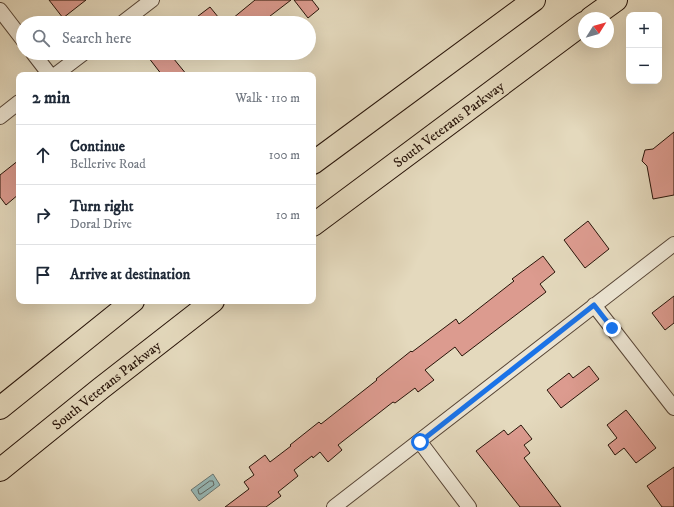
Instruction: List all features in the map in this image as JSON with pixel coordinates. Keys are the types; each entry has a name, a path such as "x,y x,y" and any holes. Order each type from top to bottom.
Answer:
{"highway":[{"path":"316,161 534,0"},
{"path":"600,12 616,0"},
{"name":"South Veterans Parkway","path":"316,223 578,28"},
{"path":"0,408 129,304"},
{"name":"South Veterans Parkway","path":"0,470 100,389 209,304"}],"street":[{"path":"131,16 152,0"},
{"path":"0,10 16,31"},
{"path":"38,60 48,72"},
{"path":"59,72 75,60"},
{"path":"0,117 16,104"},
{"path":"334,507 420,442 674,244"},
{"path":"594,305 674,408"},
{"path":"420,442 470,507"}],"water":[{"path":"213,474 220,485 199,501 191,490"}],"building":[{"path":"49,0 86,0 66,16 61,16"},
{"path":"255,0 291,0 270,16 236,16"},
{"path":"294,0 312,0 319,9 310,16 306,16"},
{"path":"210,7 217,16 198,16"},
{"path":"150,60 175,60 185,72 160,72"},
{"path":"674,132 674,195 653,199 647,166 642,161 645,150 653,149"},
{"path":"16,162 16,197 6,205 0,197 0,175"},
{"path":"588,221 609,249 585,268 564,240"},
{"path":"543,256 555,272 540,284 546,292 462,356 455,347 425,370 434,380 418,392 415,388 395,403 393,402 338,445 342,450 328,462 320,452 313,458 312,456 294,470 298,476 278,492 281,496 266,507 225,507 249,489 244,482 254,475 249,467 265,455 270,462 319,422 321,424 377,380 376,379 411,351 412,352 456,319 459,324 514,281 512,279"},
{"path":"674,296 674,323 665,330 652,313"},
{"path":"589,366 599,379 561,408 547,390 569,373 573,378"},
{"path":"626,410 656,448 636,463 624,448 615,455 608,445 617,438 607,425"},
{"path":"521,425 532,439 524,445 530,453 524,458 561,507 520,507 476,451 504,430 508,435"},
{"path":"674,467 674,507 662,507 647,486"}],"route":[{"path":"420,442 594,305 612,328"}]}
